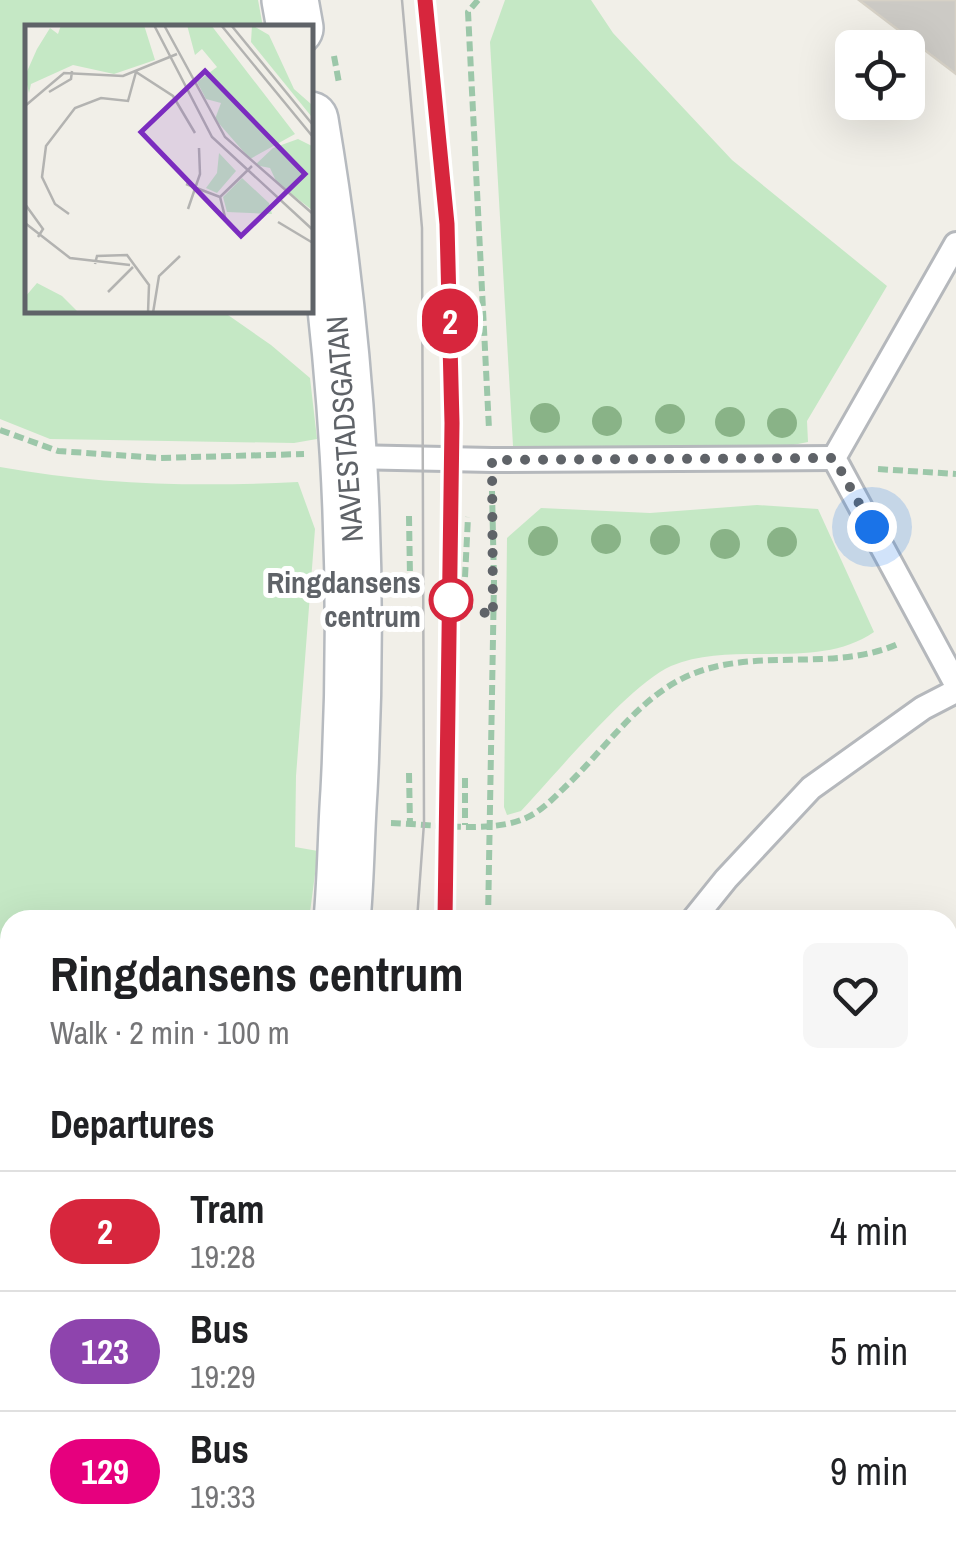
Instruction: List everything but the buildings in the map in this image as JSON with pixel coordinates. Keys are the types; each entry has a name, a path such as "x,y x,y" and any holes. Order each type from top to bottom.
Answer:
{"street":[{"path":"290,0 294,25"},
{"name":"NAVESTADSGATAN","path":"312,132 332,250 350,457 355,601 343,910"}],"lane":[{"path":"834,458 956,244"},
{"path":"350,457 834,458"},
{"path":"701,910 811,788 956,687 834,458"}],"path":[{"path":"478,0 468,12 492,460 488,910"},
{"path":"0,430 58,451 159,458 312,454 350,457"},
{"path":"834,458 888,472 956,474"},
{"path":"410,516 410,576"},
{"path":"465,577 468,517"},
{"path":"490,824 518,822 539,812 656,693 693,673 734,662 874,654 927,630"},
{"path":"410,773 410,824"},
{"path":"465,778 466,825"}],"green space":[{"path":"0,0 258,0 263,25 25,25 25,312 228,312 310,378 317,439 294,443 50,439 0,419"},
{"path":"505,0 591,0 613,33 732,160 887,286 807,421 808,442 778,448 513,446 490,42"},
{"path":"0,467 74,478 149,483 298,482 315,529 296,776 295,847 318,851 310,910 0,910"},
{"path":"757,505 818,509 874,632 827,650 721,655 671,666 614,711 521,811 507,815 507,538 541,508 650,513"}],"tram line":[{"path":"402,0 422,228 424,823 418,910"},
{"path":"425,0 447,224 452,423 445,910"},
{"name":"2","path":"425,0 447,224 452,423 445,910"}],"place":[{"name":"Ringdansens centrum","path":"451,600"}],"route":[{"path":"451,600 493,616 492,460 834,458 872,527"}]}
